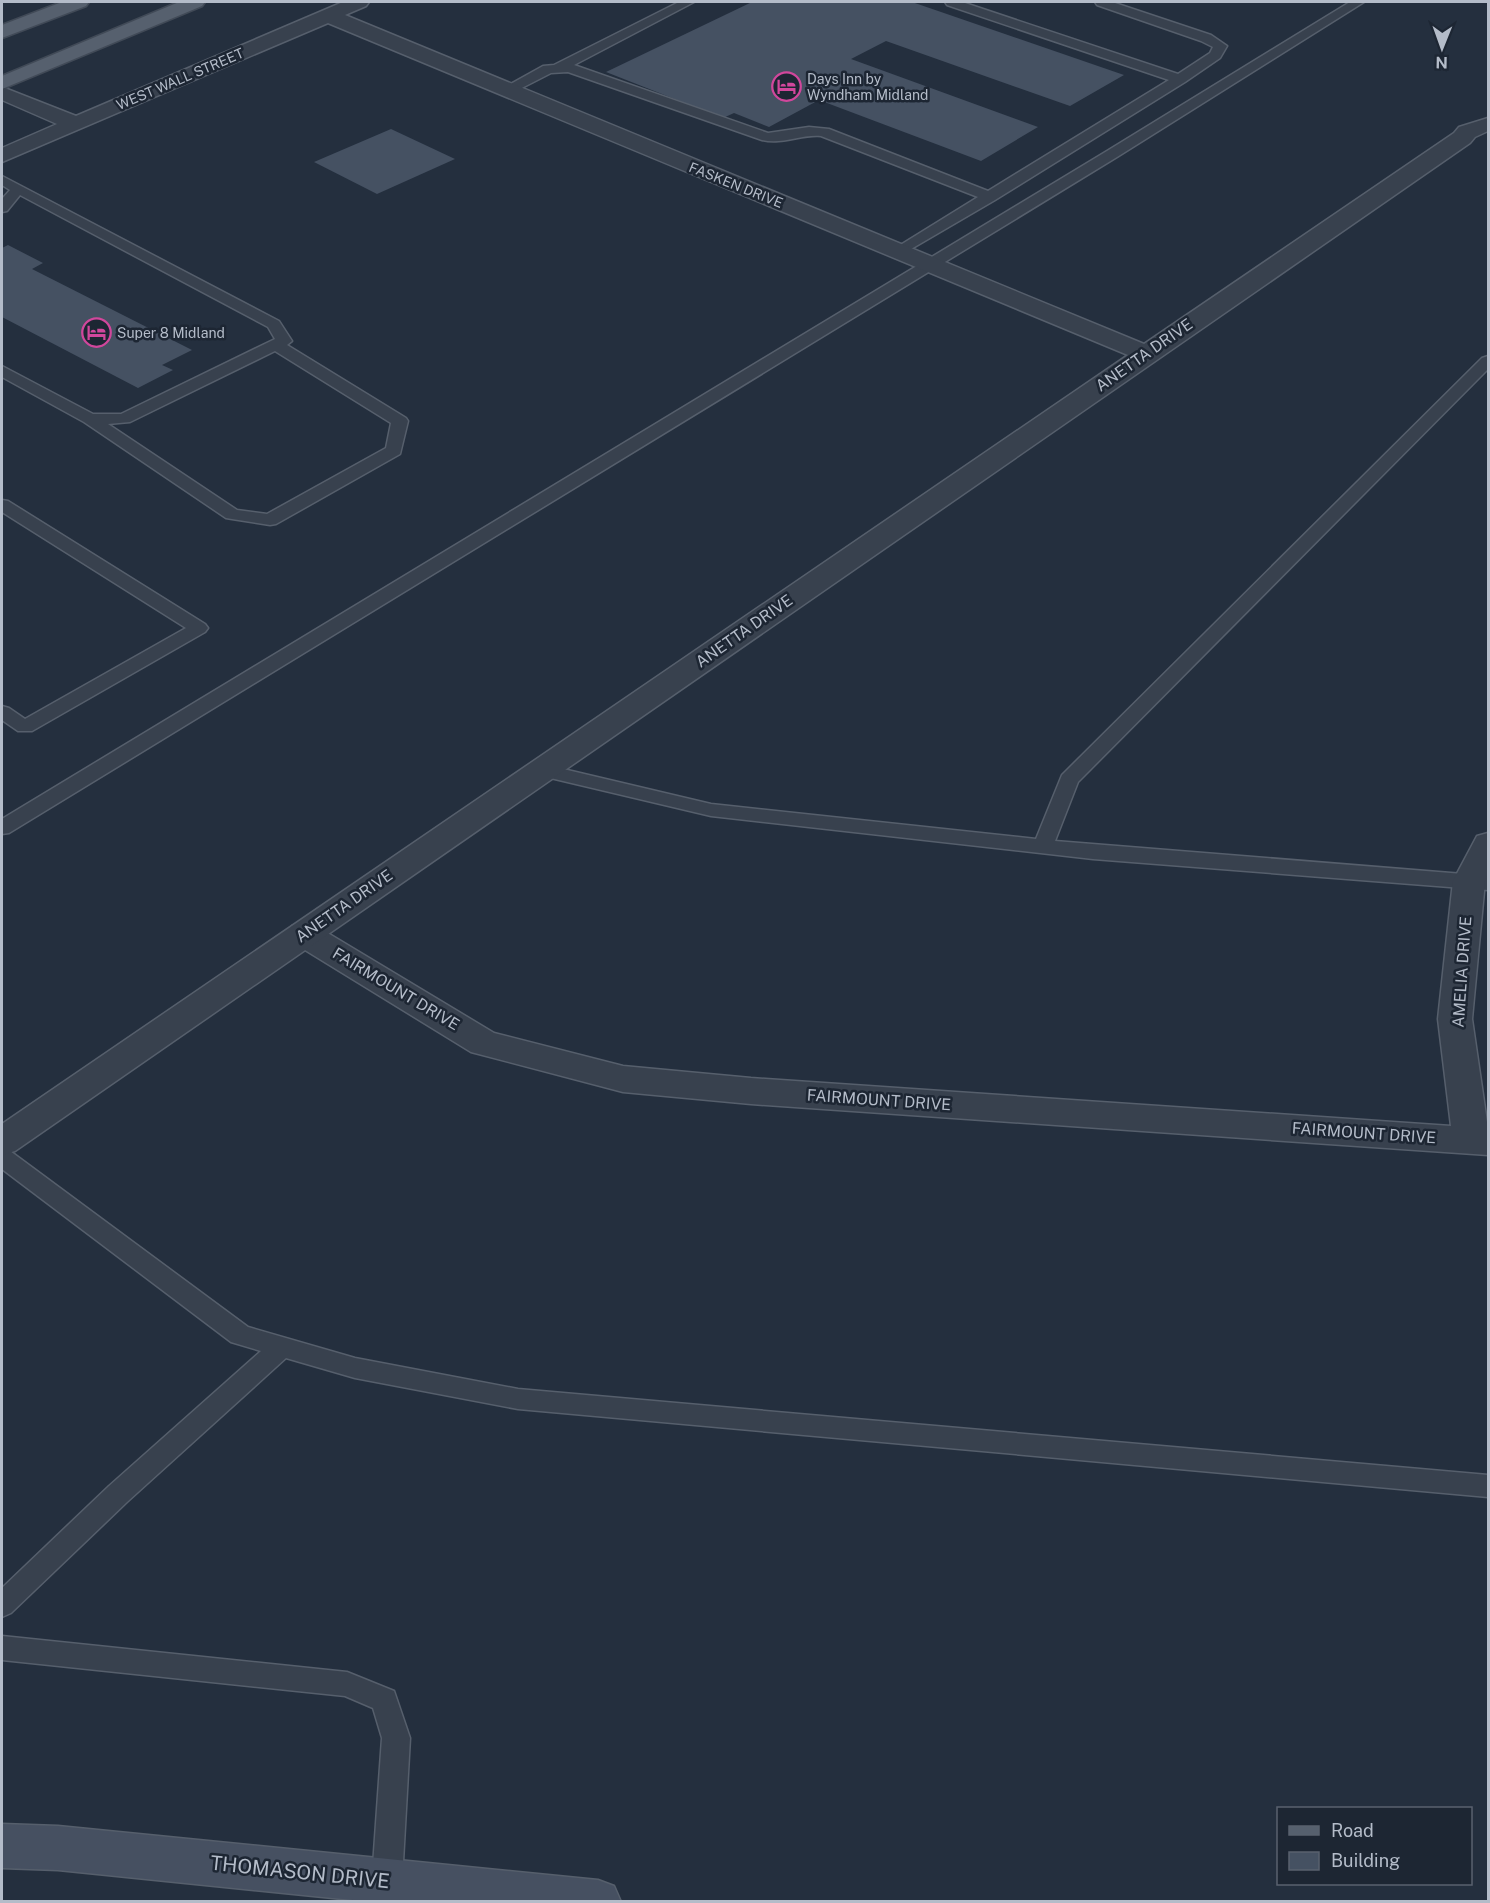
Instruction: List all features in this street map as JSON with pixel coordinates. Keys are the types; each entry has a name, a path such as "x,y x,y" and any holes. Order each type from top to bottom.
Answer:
{"main road":[{"path":"2,32 79,2"},
{"path":"2,83 195,2"},
{"name":"THOMASON DRIVE","path":"2,1845 58,1848 598,1902"}],"street":[{"name":"WEST WALL STREET","path":"2,156 358,2"},
{"name":"FASKEN DRIVE","path":"326,15 1147,354"},
{"path":"2,93 75,124"},
{"name":"ANETTA DRIVE","path":"2,1142 1462,138 1467,132 1488,124"},
{"name":"AMELIA DRIVE","path":"1480,1141 1455,1019 1488,843"},
{"name":"FAIRMOUNT DRIVE","path":"304,934 483,1043 623,1079 751,1091 1480,1141"}],"lane":[{"path":"558,68 688,2"},
{"path":"951,2 1180,79"},
{"path":"899,252 1180,79 1215,56 1220,46 1206,38 1101,2"},
{"path":"2,828 1112,154 1358,2"},
{"path":"507,90 548,69 569,68 767,137 778,138 800,131 824,132 990,197"},
{"path":"2,180 274,324 284,341 124,419 90,419"},
{"path":"2,208 18,189"},
{"path":"2,371 90,419 232,514 270,520 394,450 400,421 276,345"},
{"path":"1043,847 1069,779 1488,361"},
{"path":"2,505 199,628 25,727 2,712"},
{"path":"542,770 711,810 1043,847 1479,882"},
{"path":"2,1157 240,1335 355,1368 518,1399 1488,1486"},
{"path":"2,1605 118,1494 282,1347"},
{"path":"2,1648 347,1684 384,1700 396,1738 387,1880"}],"building":[{"name":"Days Inn by Wyndham Midland","path":"752,2 912,2 1124,75 1070,106 886,41 851,59 1038,127 981,161 819,100 769,127 734,113 723,118 606,72"},
{"path":"391,129 455,159 377,194 314,162"},
{"name":"Super 8 Midland","path":"8,245 43,263 32,269 192,350 162,365 173,370 138,388 2,317 2,248"}],"place":[{"name":"Days Inn by Wyndham Midland","path":"786,87"},
{"name":"Super 8 Midland","path":"96,333"}]}
